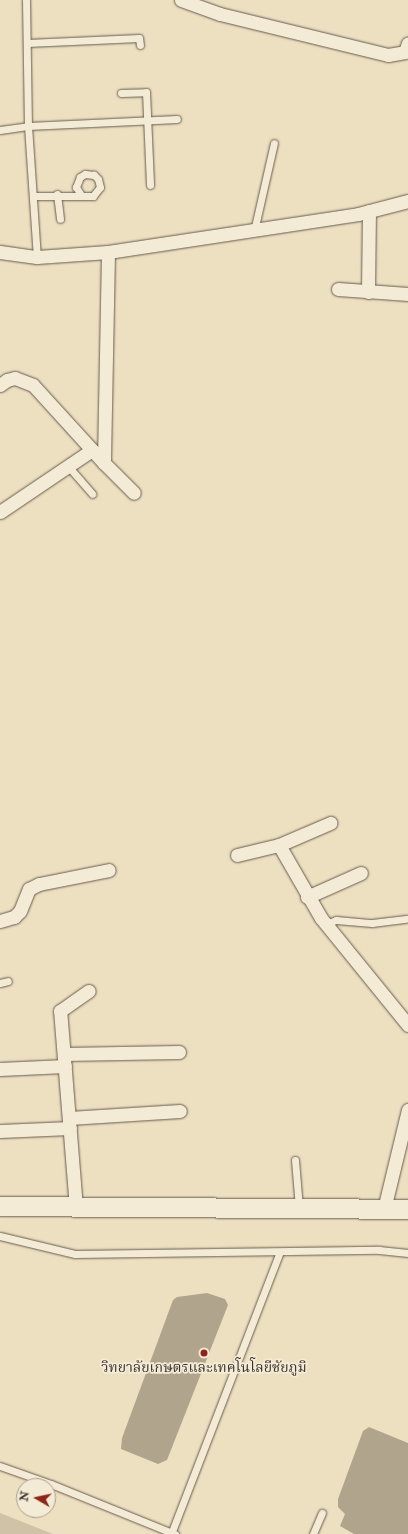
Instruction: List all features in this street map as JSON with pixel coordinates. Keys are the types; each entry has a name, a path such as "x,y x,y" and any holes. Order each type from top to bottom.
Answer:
{"street":[{"path":"181,0 220,14 365,50 388,55 407,50"},
{"path":"0,252 37,257 108,252 369,211 408,201"},
{"path":"368,292 369,211"},
{"path":"104,463 108,252"},
{"path":"338,289 408,294"},
{"path":"0,385 7,380 15,378 33,385 104,463 134,493"},
{"path":"0,512 92,450"},
{"path":"237,855 279,845 330,823"},
{"path":"279,845 307,897 326,924 408,1025"},
{"path":"0,921 14,917 20,911 30,889 34,886 109,870"},
{"path":"307,897 361,873"},
{"path":"76,1208 60,1011 89,991"},
{"path":"0,1069 64,1060 179,1052"},
{"path":"384,1209 408,1110"},
{"path":"0,1131 180,1111"},
{"path":"0,1206 299,1210 408,1209"}],"lane":[{"path":"26,0 28,126 37,257"},
{"path":"27,43 139,38 140,45"},
{"path":"121,93 146,92 150,185"},
{"path":"0,130 28,126 177,119"},
{"path":"254,230 274,143"},
{"path":"33,196 57,194 81,195"},
{"path":"57,194 60,218"},
{"path":"68,466 92,494"},
{"path":"326,924 336,920 372,923 406,919"},
{"path":"0,983 8,981"},
{"path":"295,1160 299,1210"},
{"path":"0,1236 75,1254 379,1250 408,1253"},
{"path":"0,1466 51,1484 172,1534 280,1252"},
{"path":"313,1534 322,1513"}],"shaded area":[{"path":"207,1293 225,1299 228,1305 167,1460 158,1464 121,1449 122,1438 173,1300 177,1297"},
{"path":"369,1427 408,1443 408,1534 354,1534 340,1526 345,1514 338,1507 338,1499 363,1431"},
{"path":"0,1513 53,1534 0,1534"}],"place":[{"name":"วิทยาลัยเกษตรและเทคโนโลยีชัยภูมิ","path":"204,1353"}]}
